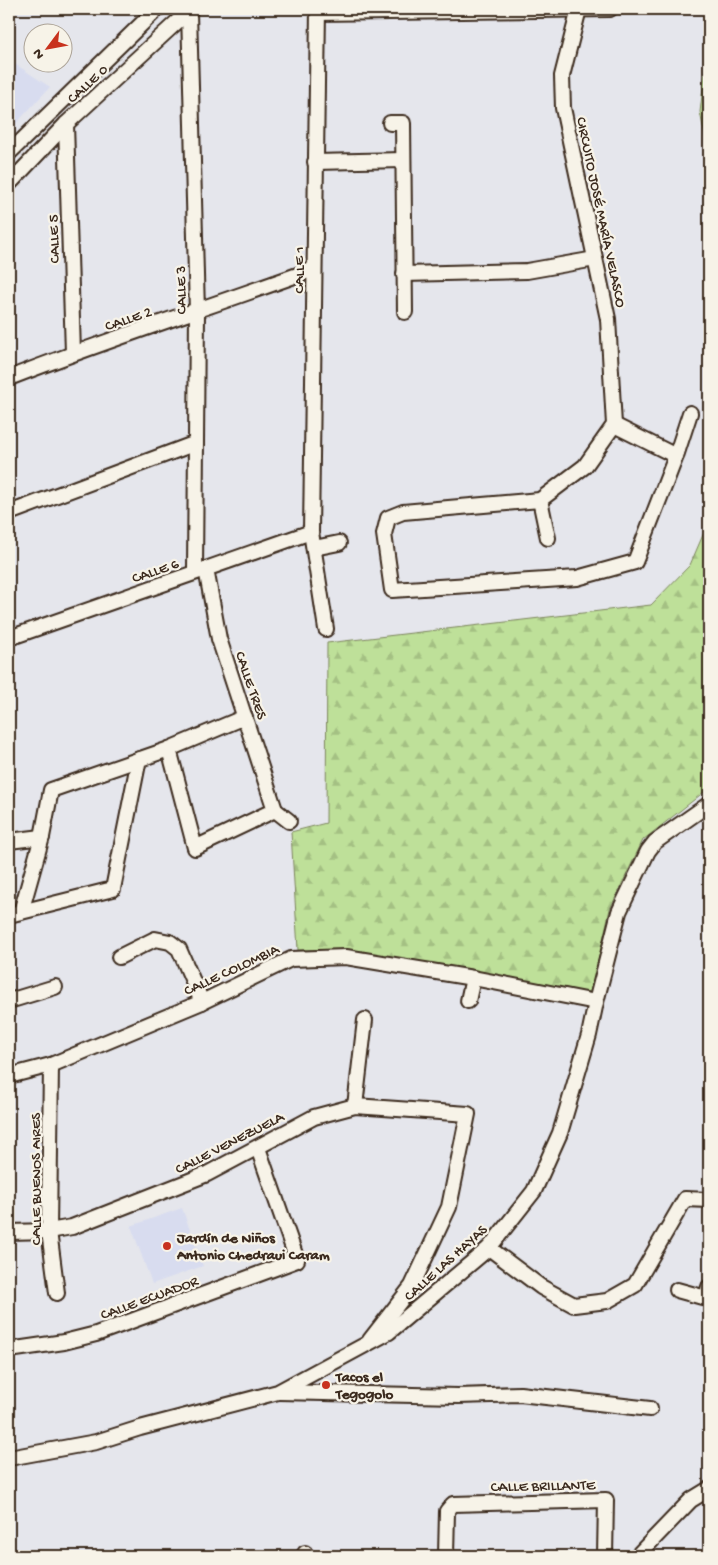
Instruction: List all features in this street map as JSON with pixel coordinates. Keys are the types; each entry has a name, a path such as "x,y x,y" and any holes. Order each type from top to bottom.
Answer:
{"street":[{"path":"9,153 157,9"},
{"name":"CIRCUITO JOSÉ MARÍA VELASCO","path":"579,9 562,76 563,108 608,319 614,425"},
{"path":"318,11 610,9"},
{"name":"CALLE 0","path":"9,184 66,124 188,10"},
{"name":"CALLE 3","path":"188,10 197,312 196,443 201,570"},
{"name":"CALLE 1","path":"318,11 312,532 326,629"},
{"path":"396,123 403,160 405,312"},
{"name":"CALLE 5","path":"66,124 72,353"},
{"path":"315,162 403,160"},
{"path":"404,274 527,272 595,259"},
{"name":"CALLE 2","path":"9,378 72,353 197,312 314,269"},
{"path":"676,456 614,425 585,466 540,500 403,512 388,518 384,534 392,590 577,578 635,562 676,456 690,413"},
{"path":"9,513 196,443"},
{"path":"540,500 548,538"},
{"name":"CALLE 6","path":"9,638 312,532"},
{"path":"314,548 339,544"},
{"name":"CALLE TRES","path":"201,570 219,639 275,810"},
{"path":"15,914 42,837 51,790 168,749 246,717"},
{"path":"168,749 195,848 275,810 289,821"},
{"path":"15,914 113,889 139,759"},
{"name":"CALLE LAS HAYAS","path":"9,1458 96,1442 140,1428 278,1392 390,1332 490,1248 534,1190 560,1133 589,1035 619,912 648,852 655,842 709,804"},
{"path":"9,840 42,837"},
{"path":"119,957 155,939 170,942 179,950 202,1002"},
{"name":"CALLE COLOMBIA","path":"9,1076 51,1065 202,1002 291,960 346,956 596,1002"},
{"path":"468,1001 473,978"},
{"path":"9,1001 56,987"},
{"path":"355,1106 365,1020"},
{"name":"CALLE BUENOS AIRES","path":"51,1065 48,1231 57,1293"},
{"name":"CALLE VENEZUELA","path":"9,1232 48,1231 72,1227 207,1174 314,1117 355,1106 468,1114 450,1207 412,1286 368,1343"},
{"name":"CALLE ECUADOR","path":"9,1350 64,1342 96,1334 298,1260 258,1148"},
{"path":"490,1248 541,1287 574,1305 607,1301 635,1285 685,1199 709,1200"},
{"path":"677,1290 708,1293"},
{"path":"278,1392 458,1396 520,1394 650,1409"},
{"path":"637,1556 691,1500 709,1489"},
{"name":"CALLE BRILLANTE","path":"446,1556 447,1511 453,1504 606,1500 605,1556"}],"shaded area":[{"path":"9,60 22,69 22,72 27,72 50,87 9,131"},
{"name":"Jardín de Niños Antonio Chedraui Caram","path":"182,1208 203,1266 152,1284 131,1226"}],"green space":[{"path":"709,38 709,156 700,112"},
{"path":"709,521 709,788 643,840 610,909 590,996 349,949 298,950 291,832 326,823 327,643 651,605 690,565"}],"place":[{"name":"Jardín de Niños Antonio Chedraui Caram","path":"167,1246"},
{"name":"Tacos el Tegogolo","path":"326,1385"}]}
